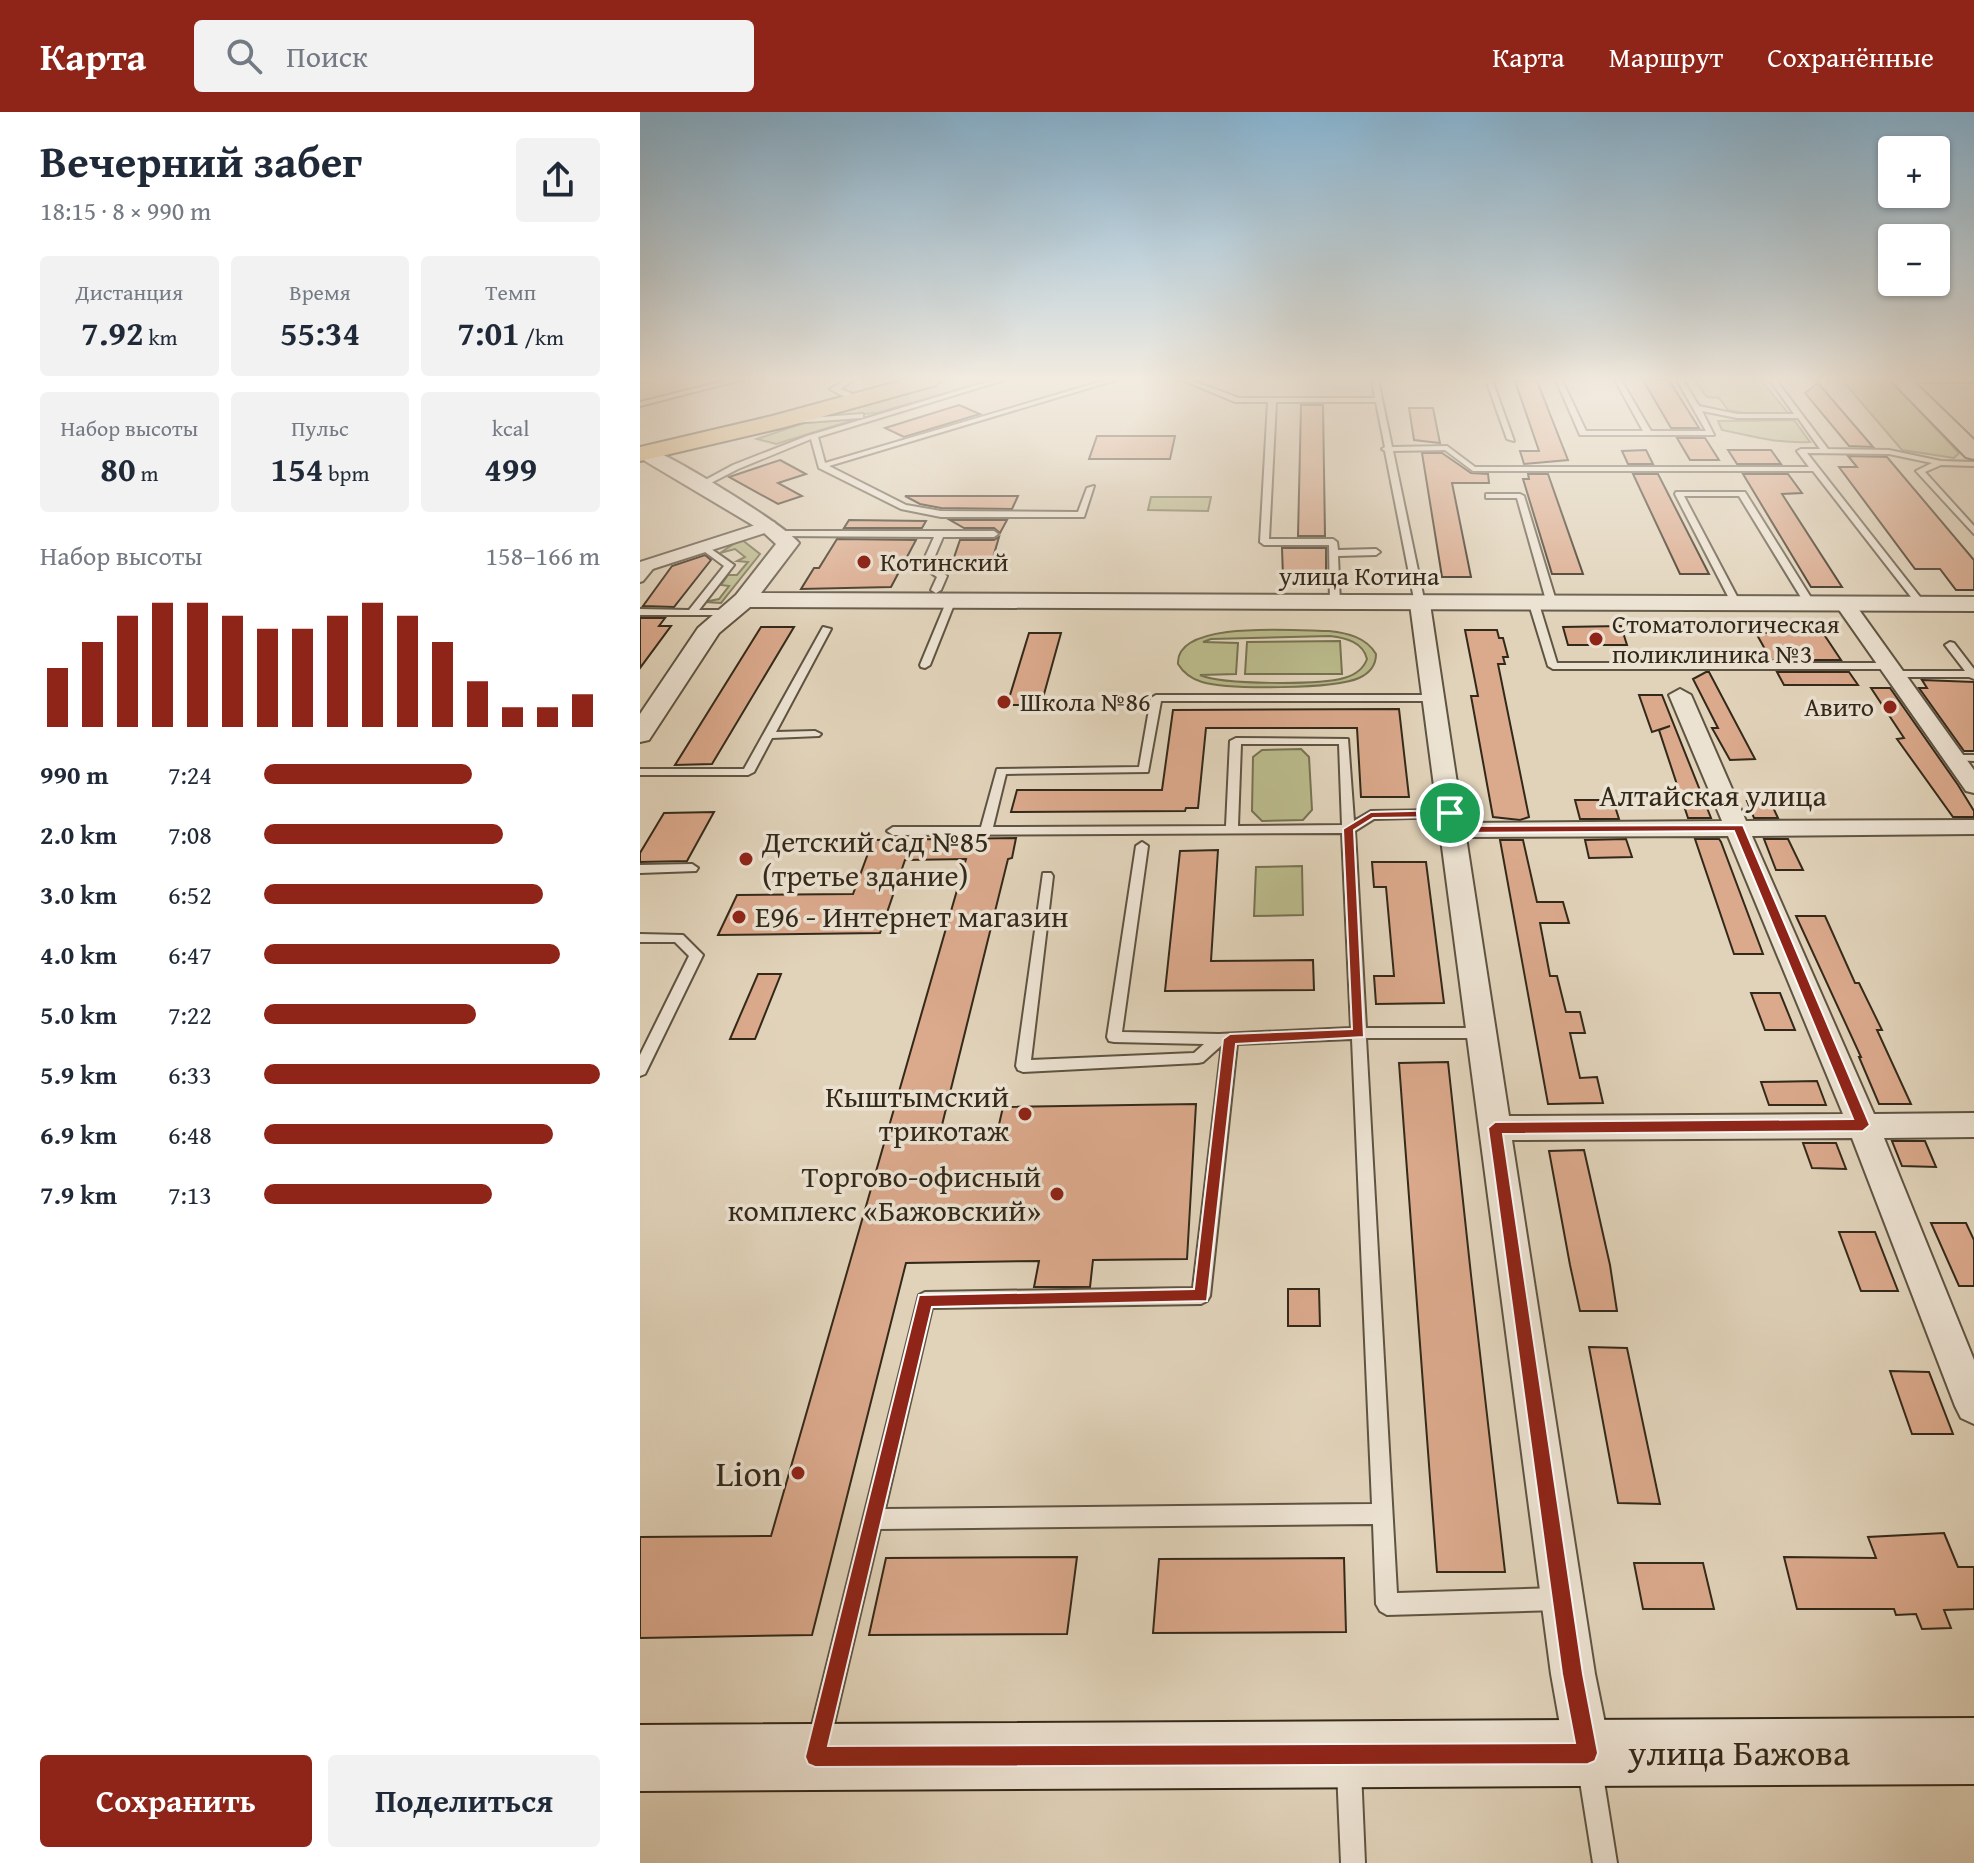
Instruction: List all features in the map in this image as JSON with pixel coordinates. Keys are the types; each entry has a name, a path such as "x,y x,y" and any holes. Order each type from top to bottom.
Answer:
{"main road":[{"name":"улица Бажова","path":"640,1758 1974,1751"}],"street":[{"path":"644,721 710,628 737,607 788,543 774,530 660,462"},
{"path":"644,571 704,547 774,530"},
{"name":"улица Котина","path":"737,607 943,596 1335,604 1974,604"},
{"path":"1420,604 1562,1599 1588,1753"},
{"path":"1845,604 1892,670 1964,758 1974,786"},
{"path":"1680,695 1863,1125 1974,1406"},
{"name":"Алтайская улица","path":"1451,822 1739,828 1974,827"},
{"path":"1495,1128 1974,1125"}],"lane":[{"path":"700,485 743,462"},
{"path":"821,462 822,466 904,507 941,514 1081,515 1091,488"},
{"path":"822,466 836,462"},
{"path":"1269,462 1264,542 1333,542 1335,604"},
{"path":"1389,462 1420,604"},
{"path":"1464,462 1473,469 1816,469"},
{"path":"1810,462 1921,604"},
{"path":"1935,462 1974,464"},
{"path":"1941,463 1920,471 1974,531"},
{"path":"1736,604 1679,494 1742,494 1810,604"},
{"path":"1489,496 1520,496 1553,666 1892,670 1973,675"},
{"path":"774,530 994,534"},
{"path":"925,665 943,596 942,576 926,566 940,534"},
{"path":"691,613 729,565 704,547"},
{"path":"1333,553 1376,552"},
{"path":"640,612 691,613 737,607"},
{"path":"640,772 748,772 826,629"},
{"path":"1950,645 1973,675"},
{"path":"986,831 1001,771 1144,770 1156,698 1434,698"},
{"path":"768,735 815,734"},
{"path":"1232,830 1236,741 1344,741 1387,1604 1562,1599"},
{"path":"893,831 1349,829 1371,815 1451,822"},
{"path":"1142,846 1114,1037 1225,1039 1359,1033 1481,1033"},
{"path":"640,869 692,868"},
{"path":"1047,876 1023,1066 1198,1058 1225,1039"},
{"path":"640,938 678,938 696,955 640,1070"},
{"path":"815,1757 925,1300 1201,1296 1225,1039"},
{"path":"874,1519 1383,1514"},
{"path":"1588,1753 1605,1863"},
{"path":"1348,1754 1353,1863"}],"green space":[{"path":"1151,497 1211,497 1208,511 1148,510"},
{"path":"741,539 760,554 721,603 704,602 719,599 729,586 721,585 728,575 737,575 748,562 737,561 745,557 735,549 720,553"},
{"path":"1267,630 1329,631 1356,637 1372,648 1376,654 1372,669 1346,682 1257,687 1202,682 1188,676 1178,664 1182,650 1196,640 1217,634","holes":["1330,636 1348,640 1362,649 1367,659 1358,672 1332,680 1271,683 1229,681 1200,675 1236,674 1238,643 1203,642 1211,639"]},
{"path":"1340,641 1342,674 1245,674 1247,642"},
{"path":"1301,749 1309,757 1312,810 1303,820 1262,821 1252,811 1253,757 1262,750"},
{"path":"1302,866 1303,915 1254,916 1256,867"}],"building":[{"path":"775,462 783,462 806,474 778,483 802,496 778,504 729,477"},
{"path":"1300,462 1324,462 1325,536 1298,536"},
{"path":"1423,462 1455,462 1471,473 1488,474 1489,483 1452,483 1471,577 1442,577"},
{"path":"1627,462 1653,464 1628,464"},
{"path":"1736,462 1781,464 1737,464"},
{"path":"1853,462 1891,462 1974,560 1974,590 1956,590 1940,569 1915,569 1839,467 1857,467"},
{"path":"1528,474 1548,474 1583,574 1552,574 1523,479 1529,479"},
{"path":"1633,474 1658,474 1709,574 1680,574"},
{"path":"1743,474 1788,474 1802,493 1782,494 1842,587 1811,587"},
{"path":"905,496 1018,496 1012,509 941,508 920,504"},
{"path":"849,520 926,521 922,528 844,528"},
{"path":"950,520 1007,520 1000,533 994,528 964,528"},
{"path":"999,537 990,568 950,569 960,540 994,540"},
{"name":"Котинский","path":"837,539 916,540 891,587 801,589"},
{"path":"1282,548 1326,548 1326,571 1320,571 1320,577 1283,577"},
{"path":"705,555 711,560 674,607 643,606 672,566"},
{"path":"640,618 665,618 659,626 671,626 640,668"},
{"name":"Стоматологическая поликлиника №3","path":"1621,626 1627,645 1568,645 1563,627"},
{"path":"761,627 794,627 712,764 675,765"},
{"path":"1465,630 1497,630 1499,638 1503,638 1508,657 1503,657 1505,664 1498,664 1529,817 1520,820 1493,817 1471,696 1478,696"},
{"path":"1029,633 1061,633 1041,705 1007,705"},
{"path":"1756,633 1823,633 1841,660 1771,660"},
{"path":"1709,672 1755,759 1730,760 1712,728 1718,728 1693,679"},
{"path":"1777,672 1849,672 1858,685 1784,685"},
{"path":"1922,680 1974,682 1974,751 1964,751 1919,688 1927,688"},
{"path":"1871,688 1890,688 1958,785 1974,811 1974,817 1953,817 1897,739 1904,738"},
{"path":"1639,695 1662,695 1711,818 1688,818 1659,730 1670,726 1652,732"},
{"path":"1399,709 1409,797 1361,797 1357,728 1206,728 1198,808 1186,808 1185,811 1011,812 1017,790 1162,790 1173,710"},
{"path":"1575,800 1613,800 1619,819 1580,819"},
{"path":"1747,801 1770,801 1778,818 1754,818"},
{"path":"714,812 687,861 640,862 640,853 664,813"},
{"path":"1016,838 1012,858 1008,859 941,1129 998,1129 1003,1107 1196,1104 1187,1259 1093,1260 1090,1287 1034,1287 1039,1261 906,1263 812,1635 640,1638 640,1537 771,1536 966,859 905,860 880,933 718,935 737,895 853,894 873,840"},
{"path":"1626,839 1632,857 1589,858 1585,840"},
{"path":"1695,839 1719,839 1721,842 1763,954 1734,954"},
{"path":"1764,839 1788,839 1803,870 1776,870"},
{"path":"1500,840 1523,840 1537,902 1563,902 1569,923 1540,923 1550,976 1557,976 1566,1012 1580,1012 1585,1033 1570,1033 1580,1078 1597,1077 1603,1103 1548,1104"},
{"path":"1218,850 1211,961 1313,960 1314,990 1165,991 1180,851"},
{"path":"1372,862 1426,862 1444,1003 1376,1004 1374,976 1394,976 1386,887 1374,887"},
{"path":"1796,916 1825,916 1855,983 1859,983 1882,1030 1877,1030 1911,1104 1879,1104 1861,1057"},
{"path":"758,974 781,974 755,1039 730,1039"},
{"path":"1751,993 1780,993 1795,1030 1765,1030"},
{"path":"1448,1062 1505,1572 1437,1572 1399,1063"},
{"path":"1817,1081 1826,1105 1769,1105 1761,1082"},
{"path":"1892,1141 1925,1141 1936,1167 1902,1166"},
{"path":"1803,1143 1836,1143 1846,1169 1812,1168"},
{"path":"1584,1150 1617,1311 1580,1311 1570,1265 1549,1151"},
{"path":"1931,1223 1966,1223 1974,1240 1974,1286 1959,1286"},
{"path":"1839,1232 1875,1232 1898,1291 1861,1291"},
{"path":"1288,1289 1319,1289 1320,1326 1288,1326"},
{"path":"1589,1347 1627,1348 1660,1504 1618,1503"},
{"path":"1890,1371 1929,1372 1953,1434 1912,1434"},
{"path":"1944,1533 1958,1567 1974,1567 1974,1609 1944,1610 1951,1628 1922,1629 1916,1614 1896,1615 1894,1609 1797,1609 1784,1557 1876,1558 1868,1537"},
{"path":"1077,1557 1067,1634 869,1635 886,1558"},
{"path":"1344,1558 1346,1632 1153,1633 1159,1559"},
{"path":"1634,1563 1703,1563 1714,1609 1643,1609"}],"place":[{"name":"Котинский","path":"864,562"},
{"name":"Стоматологическая поликлиника №3","path":"1596,639"},
{"name":"Школа №86","path":"1004,702"},
{"name":"Авито","path":"1890,707"},
{"name":"Детский сад №85 (третье здание)","path":"746,859"},
{"name":"Е96 - Интернет магазин","path":"739,917"},
{"name":"Кыштымский трикотаж","path":"1025,1114"},
{"name":"Торгово-офисный комплекс «Бажовский»","path":"1057,1194"},
{"name":"Lion","path":"798,1473"}],"route":[{"path":"1450,813 1452,830 1739,828 1863,1125 1495,1128 1573,1674 1588,1753 815,1757 925,1300 1201,1296 1230,1039 1359,1033 1349,829 1371,815 1450,813"}]}
